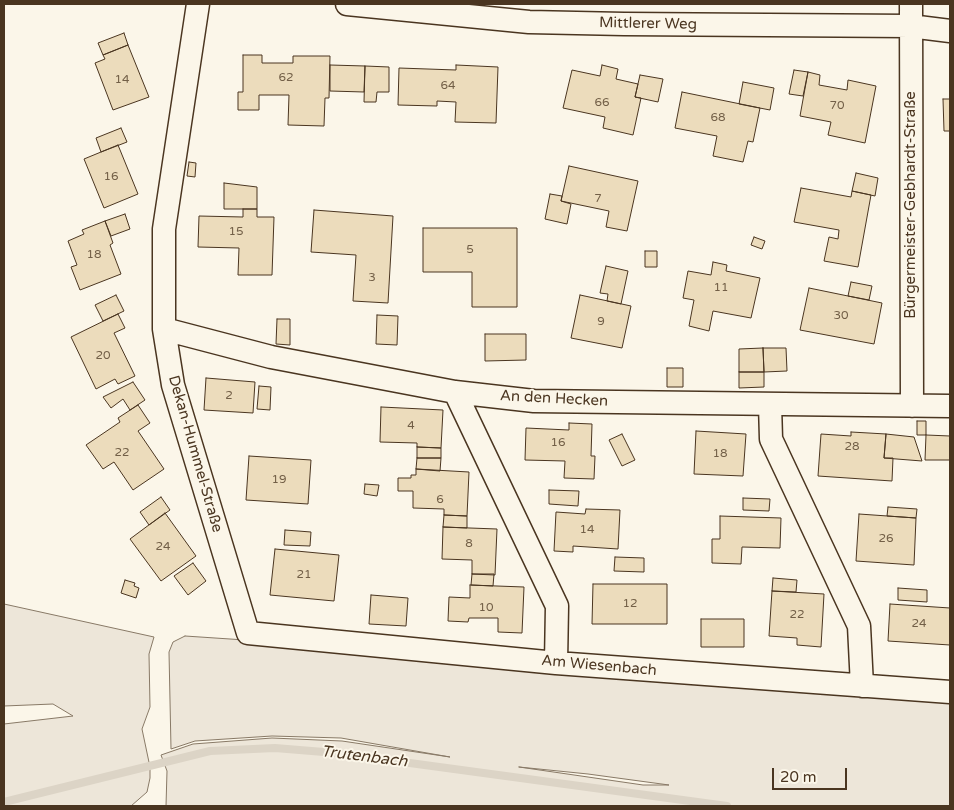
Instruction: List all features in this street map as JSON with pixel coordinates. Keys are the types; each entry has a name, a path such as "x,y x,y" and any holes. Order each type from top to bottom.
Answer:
{"street":[{"name":"Dekan-Hummel-Straße","path":"198,4 164,229 164,329 173,385 248,633"},
{"name":"Mittlerer Weg","path":"347,4 528,22 910,26 950,31"},
{"name":"Bürgermeister-Gebhardt-Straße","path":"911,4 912,406"},
{"name":"An den Hecken","path":"164,329 271,357 455,392 534,401 950,406"},
{"path":"455,392 557,606 556,663"},
{"path":"770,404 771,439 859,626 862,686"},
{"name":"Am Wiesenbach","path":"248,633 556,663 950,692"}],"shaded area":[{"path":"4,604 154,637 149,654 150,707 142,729 150,767 150,778 147,792 131,806 4,806 4,724 73,716 53,704 4,706"},
{"path":"185,636 335,646 950,697 950,806 166,806 167,771 161,755 193,744 272,738 342,741 450,757 341,738 272,736 195,741 171,749 169,652 173,642","holes":["519,767 669,785 643,785"]}],"building":[{"path":"124,33 128,45 103,55 98,43"},
{"path":"128,45 149,97 113,110 95,63 105,59 103,55"},
{"path":"243,55 262,55 262,63 293,63 293,56 330,56 329,98 325,98 324,126 288,125 289,95 259,95 259,110 238,110 238,92 243,92"},
{"path":"330,65 365,66 364,92 330,91"},
{"path":"456,65 498,67 496,123 455,122 456,102 437,101 437,106 398,105 399,68 456,70"},
{"path":"602,65 618,69 616,79 638,84 635,97 641,98 633,135 603,128 605,117 563,108 572,70 600,76"},
{"path":"365,66 389,67 389,92 377,92 376,102 364,102"},
{"path":"794,70 808,72 803,96 789,94"},
{"path":"808,72 820,75 819,85 847,90 848,80 876,86 865,143 828,135 831,122 800,116"},
{"path":"640,75 663,79 658,102 635,97"},
{"path":"743,82 774,88 770,110 739,104"},
{"path":"682,92 760,108 753,142 748,141 743,162 713,156 717,136 675,128"},
{"path":"943,99 950,99 950,131 944,131"},
{"path":"121,128 127,142 101,152 96,138"},
{"path":"118,145 138,194 104,208 84,159"},
{"path":"189,162 196,163 195,177 187,176"},
{"path":"569,166 638,181 627,231 606,227 609,211 561,201"},
{"path":"856,173 878,178 875,196 852,191"},
{"path":"224,183 257,187 257,209 224,209"},
{"path":"801,188 851,197 852,191 871,195 858,267 824,261 829,237 838,239 839,230 794,222"},
{"path":"550,194 562,196 561,201 571,204 567,224 545,219"},
{"path":"243,209 257,209 257,217 274,217 272,275 238,275 239,248 198,247 199,216 243,217"},
{"path":"314,210 393,216 388,303 353,301 356,255 311,252"},
{"path":"125,214 130,229 111,236 105,221"},
{"path":"105,221 113,243 110,245 121,274 80,290 71,267 77,265 68,241 84,234 82,230"},
{"path":"423,228 517,228 517,307 472,307 472,272 423,272"},
{"path":"754,237 765,241 762,249 751,245"},
{"path":"645,251 657,251 657,267 645,267"},
{"path":"713,262 727,265 726,271 760,278 751,318 713,311 709,331 689,326 694,300 683,298 688,271 711,275"},
{"path":"606,266 628,271 621,304 607,301 608,294 600,293"},
{"path":"851,282 872,286 869,300 848,296"},
{"path":"809,288 882,303 874,344 800,330"},
{"path":"116,295 124,311 103,321 95,305"},
{"path":"580,295 631,306 622,348 571,338"},
{"path":"118,314 125,328 114,333 135,376 118,384 115,379 96,389 71,337"},
{"path":"377,315 398,316 397,345 376,344"},
{"path":"277,319 290,319 290,345 276,344"},
{"path":"485,334 526,334 526,360 485,361"},
{"path":"763,348 786,348 787,371 764,372"},
{"path":"763,348 764,372 739,372 739,349"},
{"path":"667,368 683,368 683,387 667,387"},
{"path":"739,372 764,372 764,387 739,388"},
{"path":"206,378 255,382 253,413 204,410"},
{"path":"133,382 145,400 130,410 123,399 111,408 103,397"},
{"path":"259,386 271,387 270,410 257,409"},
{"path":"138,405 150,423 138,431 164,469 133,490 114,462 103,469 86,445 120,422 118,418"},
{"path":"381,407 443,410 441,448 417,447 417,443 380,442"},
{"path":"917,421 926,421 926,435 917,435"},
{"path":"569,423 592,424 591,456 595,456 594,479 564,478 565,461 525,460 526,428 569,430"},
{"path":"696,431 746,434 743,476 694,474"},
{"path":"851,432 886,434 884,458 893,458 892,481 818,476 821,434 851,436"},
{"path":"622,434 635,460 622,466 609,440"},
{"path":"886,434 914,437 922,461 884,458"},
{"path":"926,435 950,436 950,460 925,460"},
{"path":"417,447 441,448 441,458 417,458"},
{"path":"249,456 311,460 308,504 246,500"},
{"path":"417,458 441,458 440,471 416,469"},
{"path":"416,469 469,472 467,516 444,515 444,509 413,508 413,491 398,491 398,478 411,478 411,475 416,475"},
{"path":"365,484 379,485 377,496 364,494"},
{"path":"549,490 579,491 578,506 549,504"},
{"path":"161,497 170,510 149,525 140,512"},
{"path":"743,498 770,499 769,511 743,510"},
{"path":"888,507 917,509 916,518 887,516"},
{"path":"586,509 620,510 618,549 573,546 573,552 554,551 556,512 585,514"},
{"path":"165,513 196,556 161,581 130,539"},
{"path":"859,514 916,518 914,565 856,561"},
{"path":"444,515 467,516 467,528 443,527"},
{"path":"720,516 781,518 780,548 742,547 741,564 712,563 712,539 720,539"},
{"path":"443,527 497,529 495,575 472,574 472,560 442,559"},
{"path":"285,530 311,532 310,546 284,545"},
{"path":"275,549 339,555 334,601 270,595"},
{"path":"615,557 644,558 644,572 614,571"},
{"path":"193,563 206,581 188,595 174,576"},
{"path":"472,574 494,574 493,586 471,585"},
{"path":"773,578 797,580 796,592 772,591"},
{"path":"125,580 135,583 134,586 139,588 136,598 121,593"},
{"path":"593,584 667,584 667,624 592,624"},
{"path":"470,585 524,587 522,633 498,632 498,618 469,618 468,622 448,621 449,597 470,598"},
{"path":"898,588 927,590 927,602 898,600"},
{"path":"772,591 824,594 821,647 797,645 797,638 769,636"},
{"path":"371,595 408,598 406,626 369,624"},
{"path":"890,604 950,608 950,645 888,641"},
{"path":"701,619 744,619 744,647 701,647"}],"waterway":[{"name":"Trutenbach","path":"4,802 210,751 275,748 336,753 727,806"}]}
